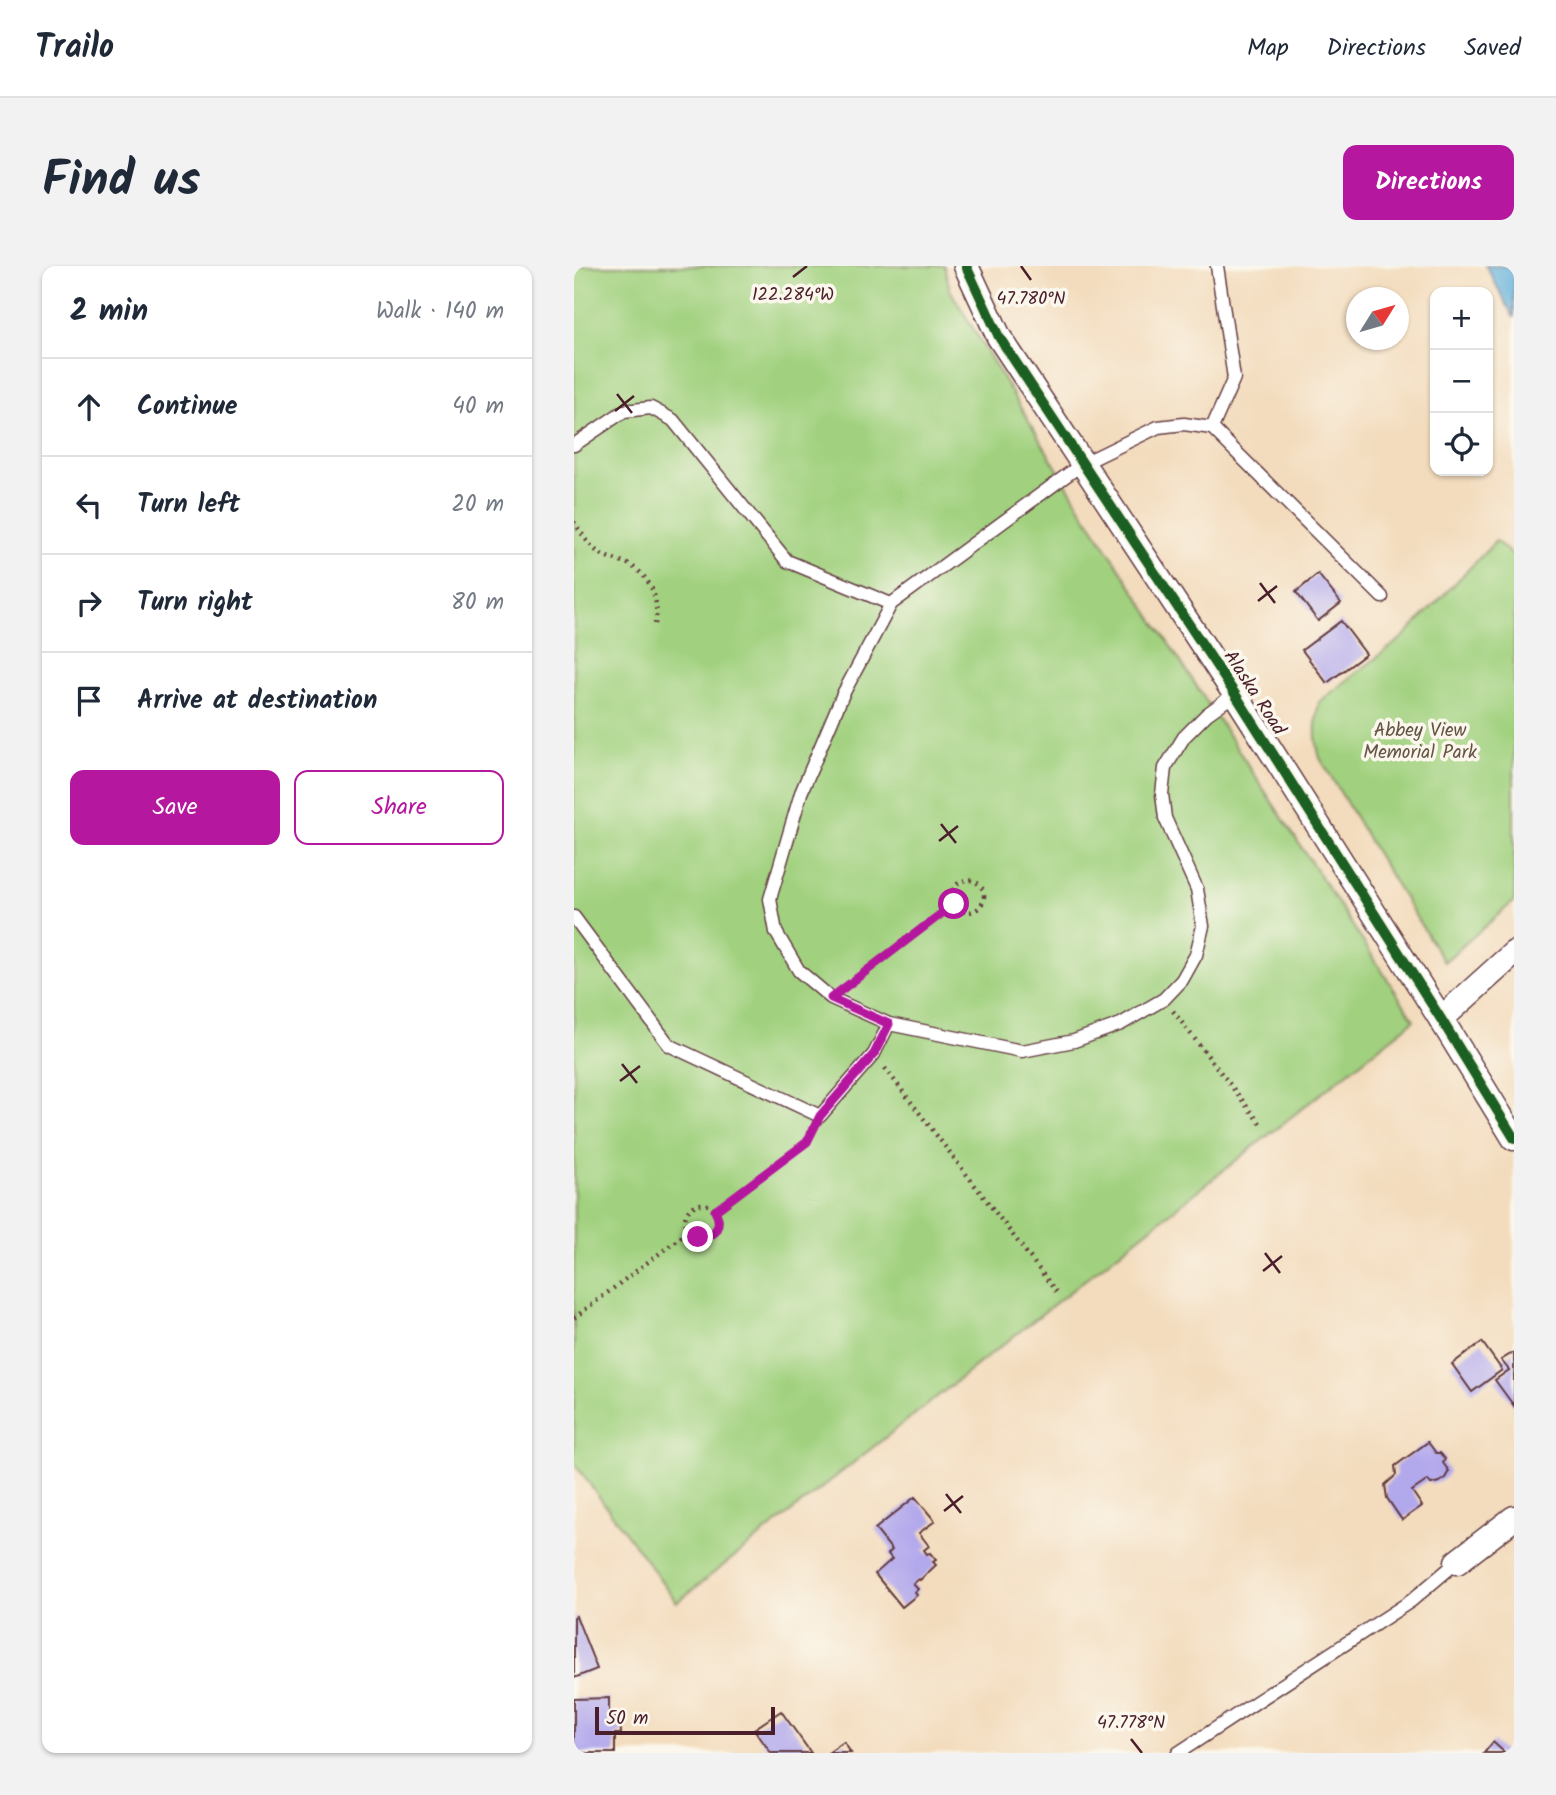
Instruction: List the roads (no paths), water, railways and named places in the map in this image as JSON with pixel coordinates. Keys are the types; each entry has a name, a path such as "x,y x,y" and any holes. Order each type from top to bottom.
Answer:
{"street":[{"name":"Alaska Road","path":"966,266 999,337 1235,694 1514,1138"},
{"path":"1441,1019 1514,953"},
{"path":"1457,1562 1514,1518"}],"lane":[{"path":"1212,428 1234,378 1217,266"},
{"path":"574,445 624,411 651,408 673,419 786,561 891,604"},
{"path":"1235,694 1207,714 1184,737 1166,768 1162,794 1166,818 1197,889 1203,926 1196,954 1182,980 1164,999 1121,1024 1074,1041 1022,1051 889,1024 831,998 799,971 776,932 770,898 801,793 843,694 891,604 1082,464 1158,427 1184,424 1212,428 1382,597"},
{"path":"574,917 669,1045 820,1116 874,1054 889,1024"},
{"path":"1178,1753 1411,1601 1457,1562"}],"water":[{"path":"1486,266 1514,266 1514,318"}],"park label":[{"name":"Abbey View Memorial Park","path":"1420,742"}]}
